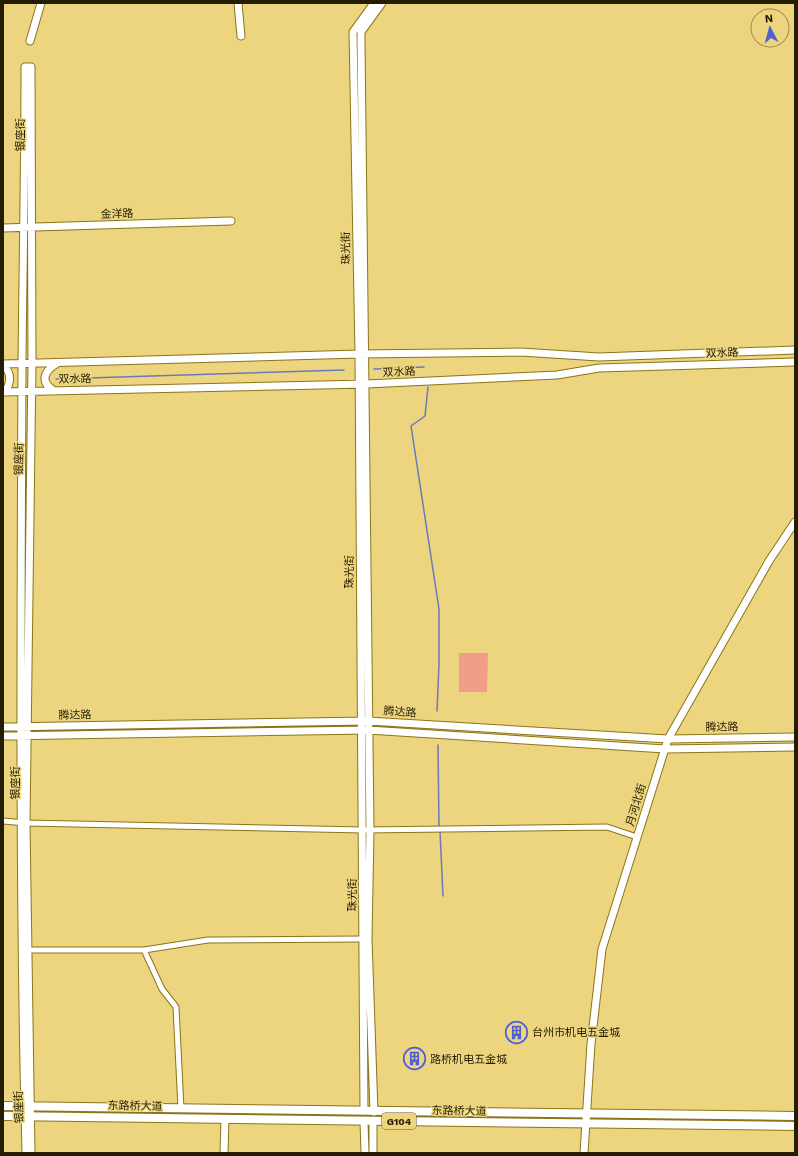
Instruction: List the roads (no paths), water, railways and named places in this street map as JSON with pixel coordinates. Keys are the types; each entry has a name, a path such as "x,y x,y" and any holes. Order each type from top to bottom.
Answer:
{"main road":[{"path":"30,41 41,3"},
{"path":"238,3 241,36"},
{"name":"珠光街","path":"362,354 353,32 374,3"},
{"name":"珠光街","path":"374,1112 368,939 364,721 361,32 382,3"},
{"name":"银座街","path":"27,391 22,364 28,227 31,67 25,67 28,227 32,364 27,391 24,727 24,823 28,950 27,1106 31,1153"},
{"name":"金洋路","path":"3,228 231,221"},
{"name":"双水路","path":"3,365 362,354 521,352 599,357 795,350"},
{"name":"双水路","path":"4,392 362,384 557,375 599,368 795,362"},
{"path":"55,391 50,388 46,382 45,374 47,369 58,363"},
{"path":"3,365 9,373 9,385 4,392"},
{"name":"月河北街","path":"584,1153 591,1044 602,949 668,739 769,561 795,522"},
{"name":"腾达路","path":"3,727 364,721 668,739 795,737"},
{"name":"腾达路","path":"3,736 365,730 665,749 795,748"},
{"path":"24,823 27,1106"},
{"name":"珠光街","path":"364,1111 362,939 367,830"},
{"name":"东路桥大道","path":"3,1106 374,1112 795,1116"},
{"name":"东路桥大道","path":"3,1116 795,1126"},
{"path":"26,1153 28,1116"},
{"path":"224,1153 225,1119"},
{"path":"364,1121 365,1153"},
{"path":"373,1153 374,1121"}],"street":[{"path":"3,821 24,823 367,830 607,827 637,837"},
{"path":"28,950 144,950 208,940 362,939"},
{"path":"144,950 162,989 176,1008 181,1109"}],"waterway":[{"path":"374,369 424,367"},
{"path":"56,379 344,370"},
{"path":"428,387 425,416 411,426 439,609 437,711"},
{"path":"438,745 439,827"},
{"path":"440,831 443,896"}],"place":[{"name":"台州市机电五金城","path":"516,1032"},
{"name":"路桥机电五金城","path":"415,1059"}]}
